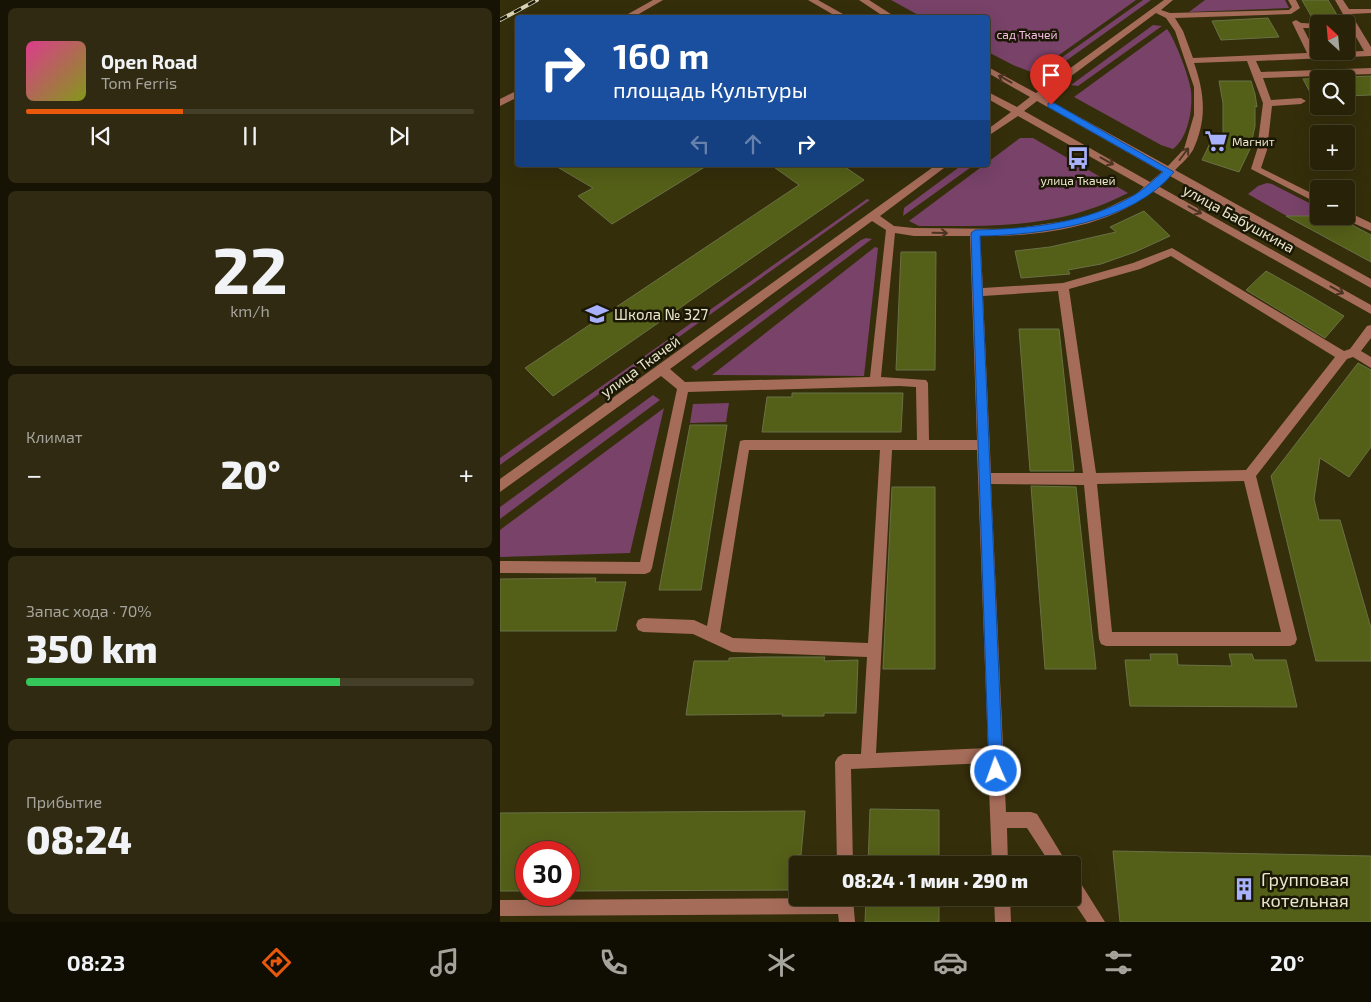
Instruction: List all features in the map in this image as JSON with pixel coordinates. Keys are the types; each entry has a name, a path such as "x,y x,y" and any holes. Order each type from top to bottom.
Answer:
{"street":[{"path":"631,15 659,0"},
{"path":"812,0 840,15"},
{"path":"863,0 876,3 890,15"},
{"path":"990,131 1169,0"},
{"path":"1292,0 1296,8 1295,20 1310,50"},
{"path":"1339,0 1347,15"},
{"path":"1155,10 1169,16 1295,20 1310,23"},
{"path":"1346,12 1371,11"},
{"path":"872,216 892,228 914,232 1019,232 1080,222 1109,212 1140,196 1169,172 1188,150 1199,115 1200,97 1190,61 1179,31 1169,16"},
{"path":"1355,31 1371,53"},
{"path":"1355,54 1371,53"},
{"path":"1190,61 1310,56"},
{"path":"1251,59 1268,103 1264,142 1256,169 1310,196"},
{"name":"улица Бабушкина","path":"990,71 1371,284"},
{"path":"1258,75 1371,71"},
{"path":"500,103 515,95"},
{"name":"улица Бабушкина","path":"990,96 1371,310"},
{"path":"1268,103 1301,101"},
{"name":"улица Ткачей","path":"500,486 940,167"},
{"path":"1355,219 1371,227"},
{"path":"875,382 888,242 892,228"},
{"path":"975,233 1000,856"},
{"path":"977,292 1063,287 1120,271 1172,252 1348,354 1371,363"},
{"path":"1063,287 1090,479 1106,639 1290,640 1249,475"},
{"path":"984,478 1090,479 1249,475 1348,354 1371,329"},
{"path":"661,369 682,387 922,382 923,445"},
{"path":"500,567 645,568 682,387"},
{"path":"712,637 744,445 983,445"},
{"path":"868,761 886,445"},
{"path":"643,625 694,626 712,637 732,645 873,650"},
{"path":"846,856 843,762 995,755"},
{"path":"998,820 1031,820 1054,856"},
{"path":"1081,898 1097,922"},
{"path":"1002,906 1003,922"},
{"path":"500,908 846,909"}],"green space":[{"name":"сад Ткачей","path":"891,0 1136,0 1034,73 990,53 990,15 918,15"},
{"path":"1143,0 1151,0 1042,78 1037,75"},
{"path":"1205,0 1285,0 1289,8 1189,12"},
{"path":"1153,25 1162,26 1078,86 1071,85"},
{"path":"1167,29 1185,69 1190,85 1191,98 1186,131 1173,149 1161,145 1074,97"},
{"path":"1020,138 1033,138 1128,193 1102,205 1076,213 1026,223 974,226 919,226 909,221 981,167 990,167 990,160"},
{"path":"959,167 971,167 903,216 904,208"},
{"path":"1267,183 1272,184 1310,203 1310,220 1304,226 1248,194 1258,186"},
{"path":"867,199 870,200 500,465 500,458"},
{"path":"866,238 872,239 696,371 691,367 861,240"},
{"path":"875,247 878,248 864,376 712,375"},
{"path":"653,395 660,400 500,519 500,507"},
{"path":"729,403 726,422 690,423 693,404"},
{"path":"664,408 630,553 500,557 500,530"}],"building":[{"path":"1302,0 1328,0 1337,15 1311,15"},
{"path":"1268,18 1279,37 1221,40 1212,21"},
{"path":"1371,76 1371,95 1355,96 1355,77"},
{"path":"1303,79 1310,79 1310,92"},
{"path":"1219,81 1251,81 1255,94 1257,107 1255,106 1255,126 1250,149 1239,172 1202,160 1213,137 1223,141 1223,103"},
{"path":"557,167 705,167 612,224 578,196 593,188"},
{"path":"774,167 845,167 864,180 553,396 525,368 799,185"},
{"path":"1144,211 1170,236 1135,252 1101,264 1068,270 1070,274 1021,278 1015,251 1050,247 1116,232 1110,227"},
{"path":"1286,216 1310,216 1310,225 1352,225 1371,235 1371,262"},
{"path":"901,252 936,252 935,370 896,370"},
{"path":"1266,271 1344,316 1325,338 1246,290"},
{"path":"1019,329 1059,329 1074,471 1030,471"},
{"path":"1358,363 1371,370 1371,447 1349,477 1320,458 1314,499 1319,520 1340,520 1371,628 1371,661 1316,661 1271,476"},
{"path":"792,393 903,393 901,432 762,432 767,397 792,397"},
{"path":"690,425 727,425 701,590 659,590"},
{"path":"1031,486 1076,487 1096,669 1045,669"},
{"path":"892,487 935,487 935,669 883,669"},
{"path":"596,578 595,582 626,582 616,631 500,631 500,579"},
{"path":"1150,654 1177,654 1178,665 1232,666 1229,654 1252,654 1254,660 1286,660 1297,707 1130,706 1125,660 1151,660"},
{"path":"825,657 824,661 858,660 856,713 824,713 824,716 782,716 783,714 686,715 694,661 729,661 729,658"},
{"path":"870,809 939,810 939,856 868,856"},
{"path":"805,811 801,855 789,856 789,890 580,891 580,841 515,841 515,891 500,891 500,813"},
{"name":"Групповая котельная","path":"1113,851 1371,856 1371,922 1120,922"},
{"path":"866,906 939,906 939,922 865,922"}],"railway":[{"path":"500,20 537,0"}],"place":[{"name":"Магнит","path":"1216,141"},
{"name":"улица Ткачей","path":"1078,158"},
{"name":"Школа № 327","path":"597,314"},
{"name":"Групповая котельная","path":"1244,889"}],"route":[{"path":"996,771 975,233 1043,229 1080,222 1109,212 1140,196 1169,172 1051,105"}]}
